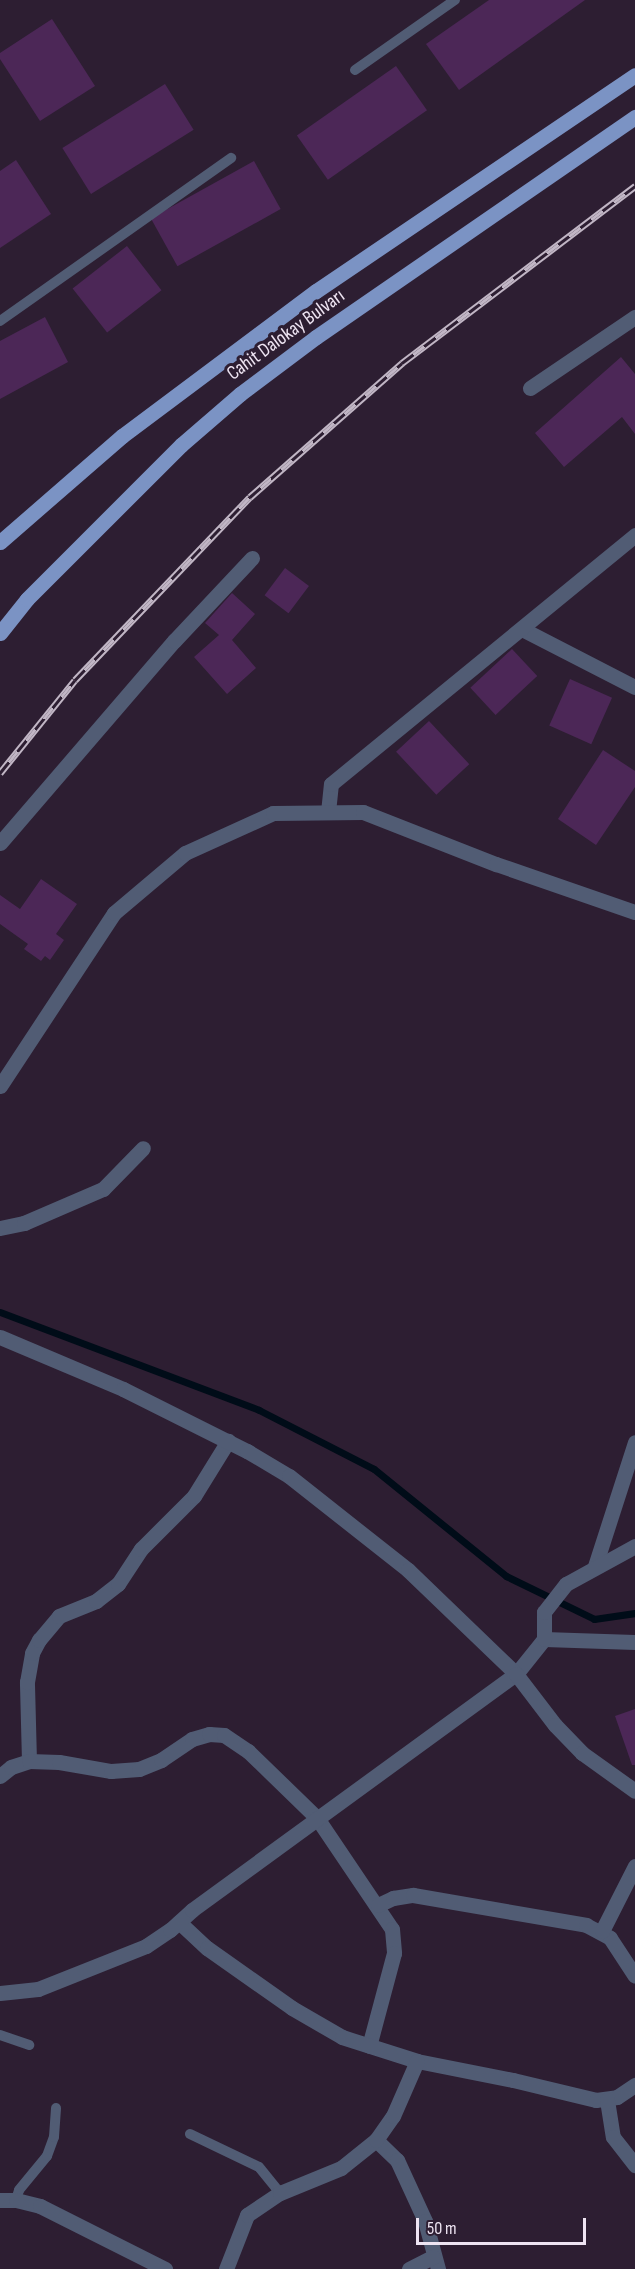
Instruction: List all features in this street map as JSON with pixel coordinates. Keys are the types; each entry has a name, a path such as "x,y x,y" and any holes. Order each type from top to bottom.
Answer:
{"main road":[{"name":"Cahit Dalokay Bulvarı","path":"0,542 122,436 316,291 635,75"},
{"name":"Cahit Dalokay Bulvarı","path":"0,633 27,599 181,445 240,394 441,250 635,117"}],"street":[{"path":"530,388 635,317"},
{"path":"328,812 331,784 635,535"},
{"path":"0,843 167,650 252,558"},
{"path":"522,629 635,687"},
{"path":"0,1086 114,913 185,853 273,813 363,812 496,864 635,912"},
{"path":"0,1228 24,1223 103,1189 143,1148"},
{"path":"0,1337 123,1389 228,1441 289,1476 355,1526 471,1628 516,1674 555,1725 582,1753 635,1791"},
{"path":"29,1761 27,1683 32,1653 39,1640 59,1616 96,1601 118,1584 141,1549 194,1496 228,1441"},
{"path":"595,1566 635,1442"},
{"path":"0,1992 38,1989 147,1946 317,1818 516,1674 544,1639 544,1612 566,1584 635,1546"},
{"path":"544,1639 635,1642"},
{"path":"0,1776 11,1767 29,1761 58,1762 127,1771 161,1760 192,1739 209,1734 224,1735 248,1751 317,1818 378,1905 392,1929 394,1953 369,2046"},
{"path":"602,1931 635,1866"},
{"path":"378,1905 393,1898 413,1895 586,1924 602,1931 617,1946 635,1976"},
{"path":"179,1922 207,1948 292,2007 342,2037 417,2061 513,2080 596,2100 607,2100 627,2092 635,2085"},
{"path":"226,2269 247,2216 280,2193 341,2168 376,2140 393,2116 417,2061"},
{"path":"607,2100 613,2137 635,2164"},
{"path":"376,2140 397,2160 425,2221 436,2263 408,2269"},
{"path":"0,2200 16,2200 40,2206 165,2269"}],"lane":[{"path":"355,70 455,0"},
{"path":"0,321 231,158"},
{"path":"0,2035 29,2045"},
{"path":"16,2200 19,2190 47,2156 54,2137 56,2108"},
{"path":"190,2134 259,2167 280,2193"}],"building":[{"path":"489,0 585,0 459,90 426,44"},
{"path":"52,19 95,86 40,121 0,59 0,53"},
{"path":"396,66 427,110 328,180 297,135"},
{"path":"165,84 194,130 91,194 62,148"},
{"path":"16,160 51,214 0,248 0,171"},
{"path":"254,161 281,209 177,266 151,218"},
{"path":"127,246 161,290 107,333 73,288"},
{"path":"45,317 68,362 0,399 0,341"},
{"path":"621,357 635,374 635,434 622,417 564,467 535,433"},
{"path":"285,568 309,586 288,613 265,595"},
{"path":"232,593 255,614 232,640 256,668 227,694 194,657 219,635 205,623"},
{"path":"512,649 537,676 496,715 470,688"},
{"path":"570,679 612,698 591,744 549,726"},
{"path":"429,721 469,764 436,795 396,752"},
{"path":"603,750 635,771 635,787 596,845 558,819"},
{"path":"41,879 77,904 56,934 64,940 50,960 45,956 41,961 24,949 28,944 0,924 0,895 20,909"},
{"path":"635,1709 635,1765 632,1765 615,1716"}],"waterway":[{"path":"0,1312 259,1410 374,1469 506,1576 594,1619 635,1613"}],"railway":[{"path":"0,773 75,680 250,497 402,363 635,186"}]}
